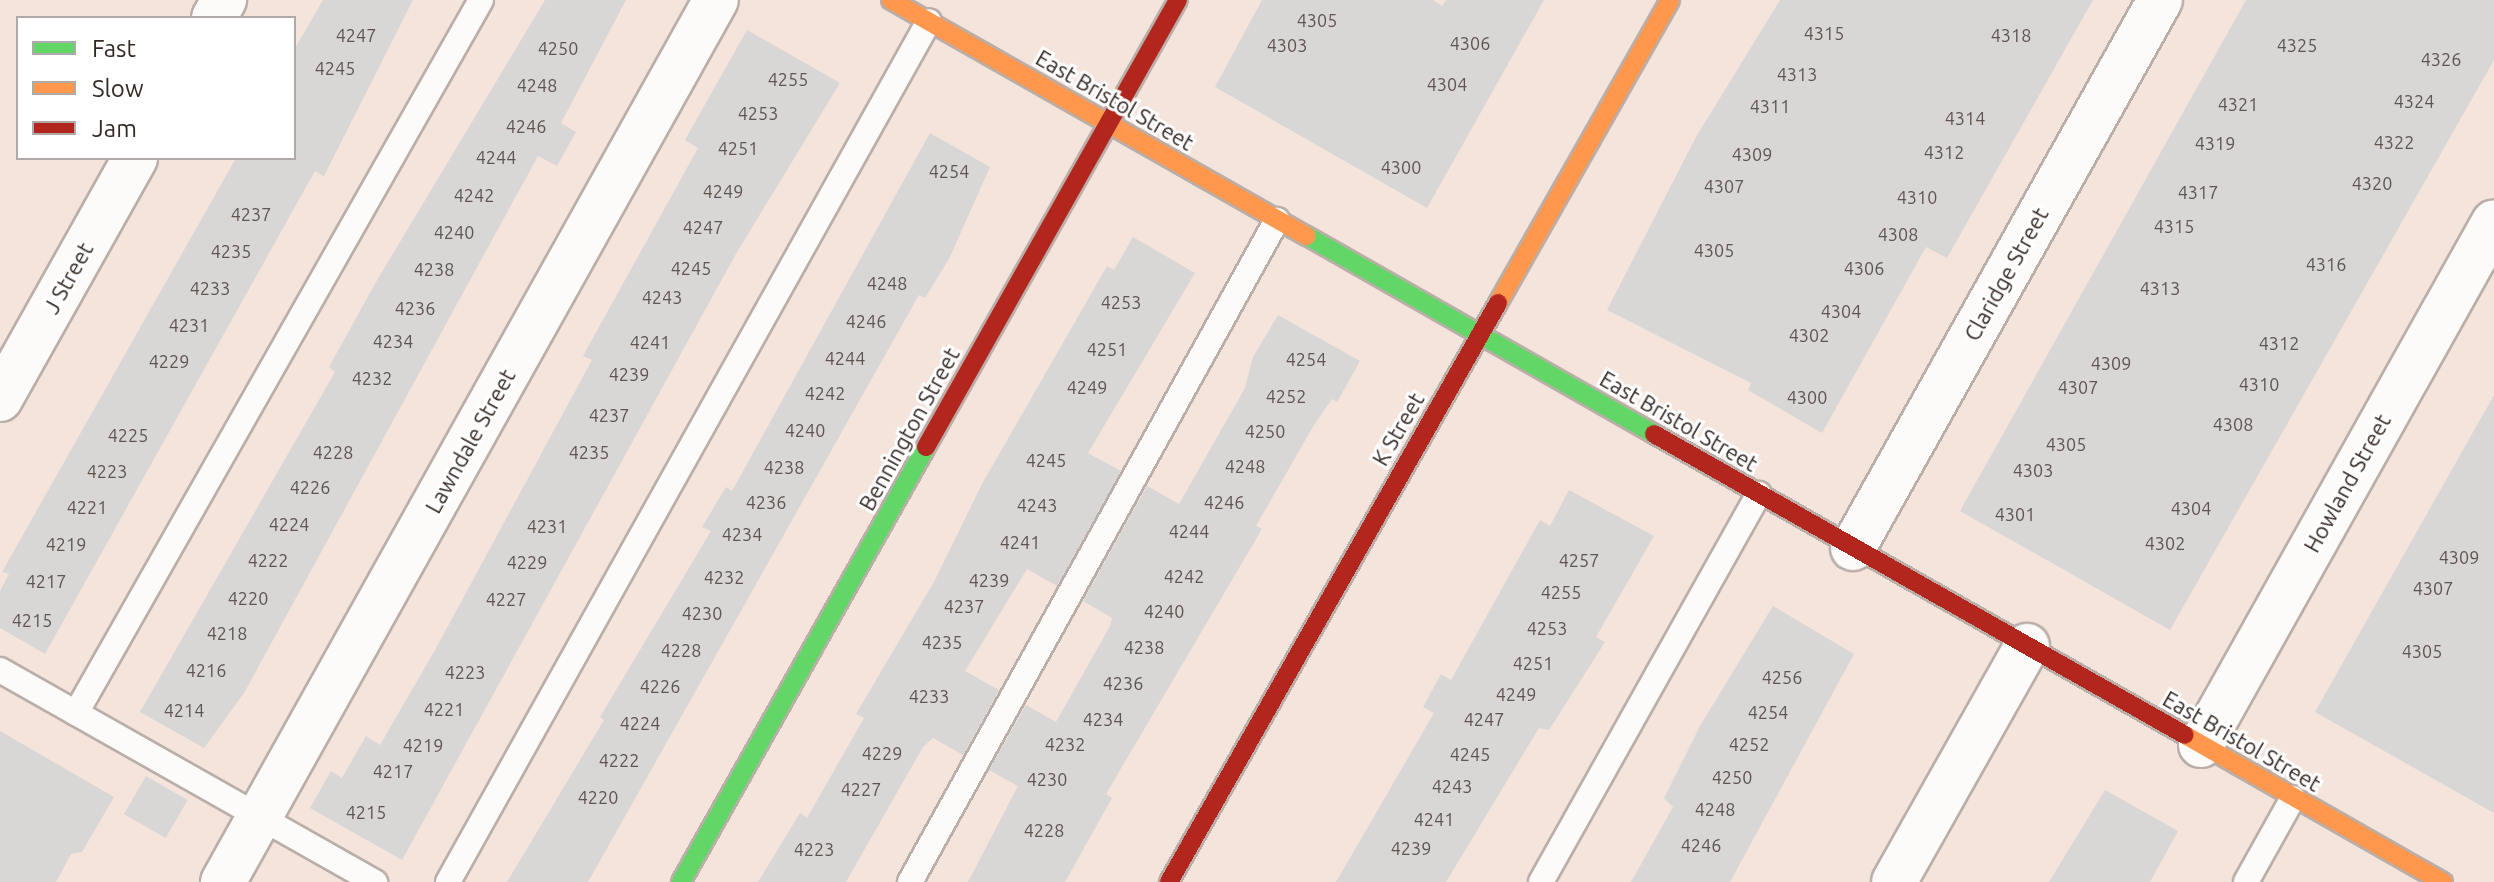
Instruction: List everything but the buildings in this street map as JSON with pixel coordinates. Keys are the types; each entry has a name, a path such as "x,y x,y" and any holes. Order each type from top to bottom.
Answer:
{"street":[{"name":"Lawndale Street","path":"223,882 716,0"},
{"name":"East Bristol Street","path":"891,0 2443,882"},
{"name":"Bennington Street","path":"681,882 1178,0"},
{"name":"K Street","path":"1169,882 1670,0"},
{"name":"Claridge Street","path":"1853,548 2160,0"},
{"name":"J Street","path":"0,399 134,160"},
{"name":"Howland Street","path":"2201,745 2494,222"},
{"path":"1894,882 2027,646"}],"lane":[{"path":"76,713 481,0"},
{"path":"448,882 929,21"},
{"path":"910,882 1277,220"},
{"path":"1541,882 1759,494"},
{"path":"0,670 375,882"},
{"path":"2246,882 2293,798"}],"traffic: fast":[{"path":"1307,236 1654,434"},
{"path":"681,882 926,447"}],"traffic: slow":[{"path":"891,0 1307,236"},
{"path":"1498,303 1670,0"},
{"path":"2185,735 2443,882"}],"traffic: jam":[{"path":"926,447 1178,0"},
{"path":"1169,882 1498,303"},
{"path":"1654,434 2185,735"}]}
